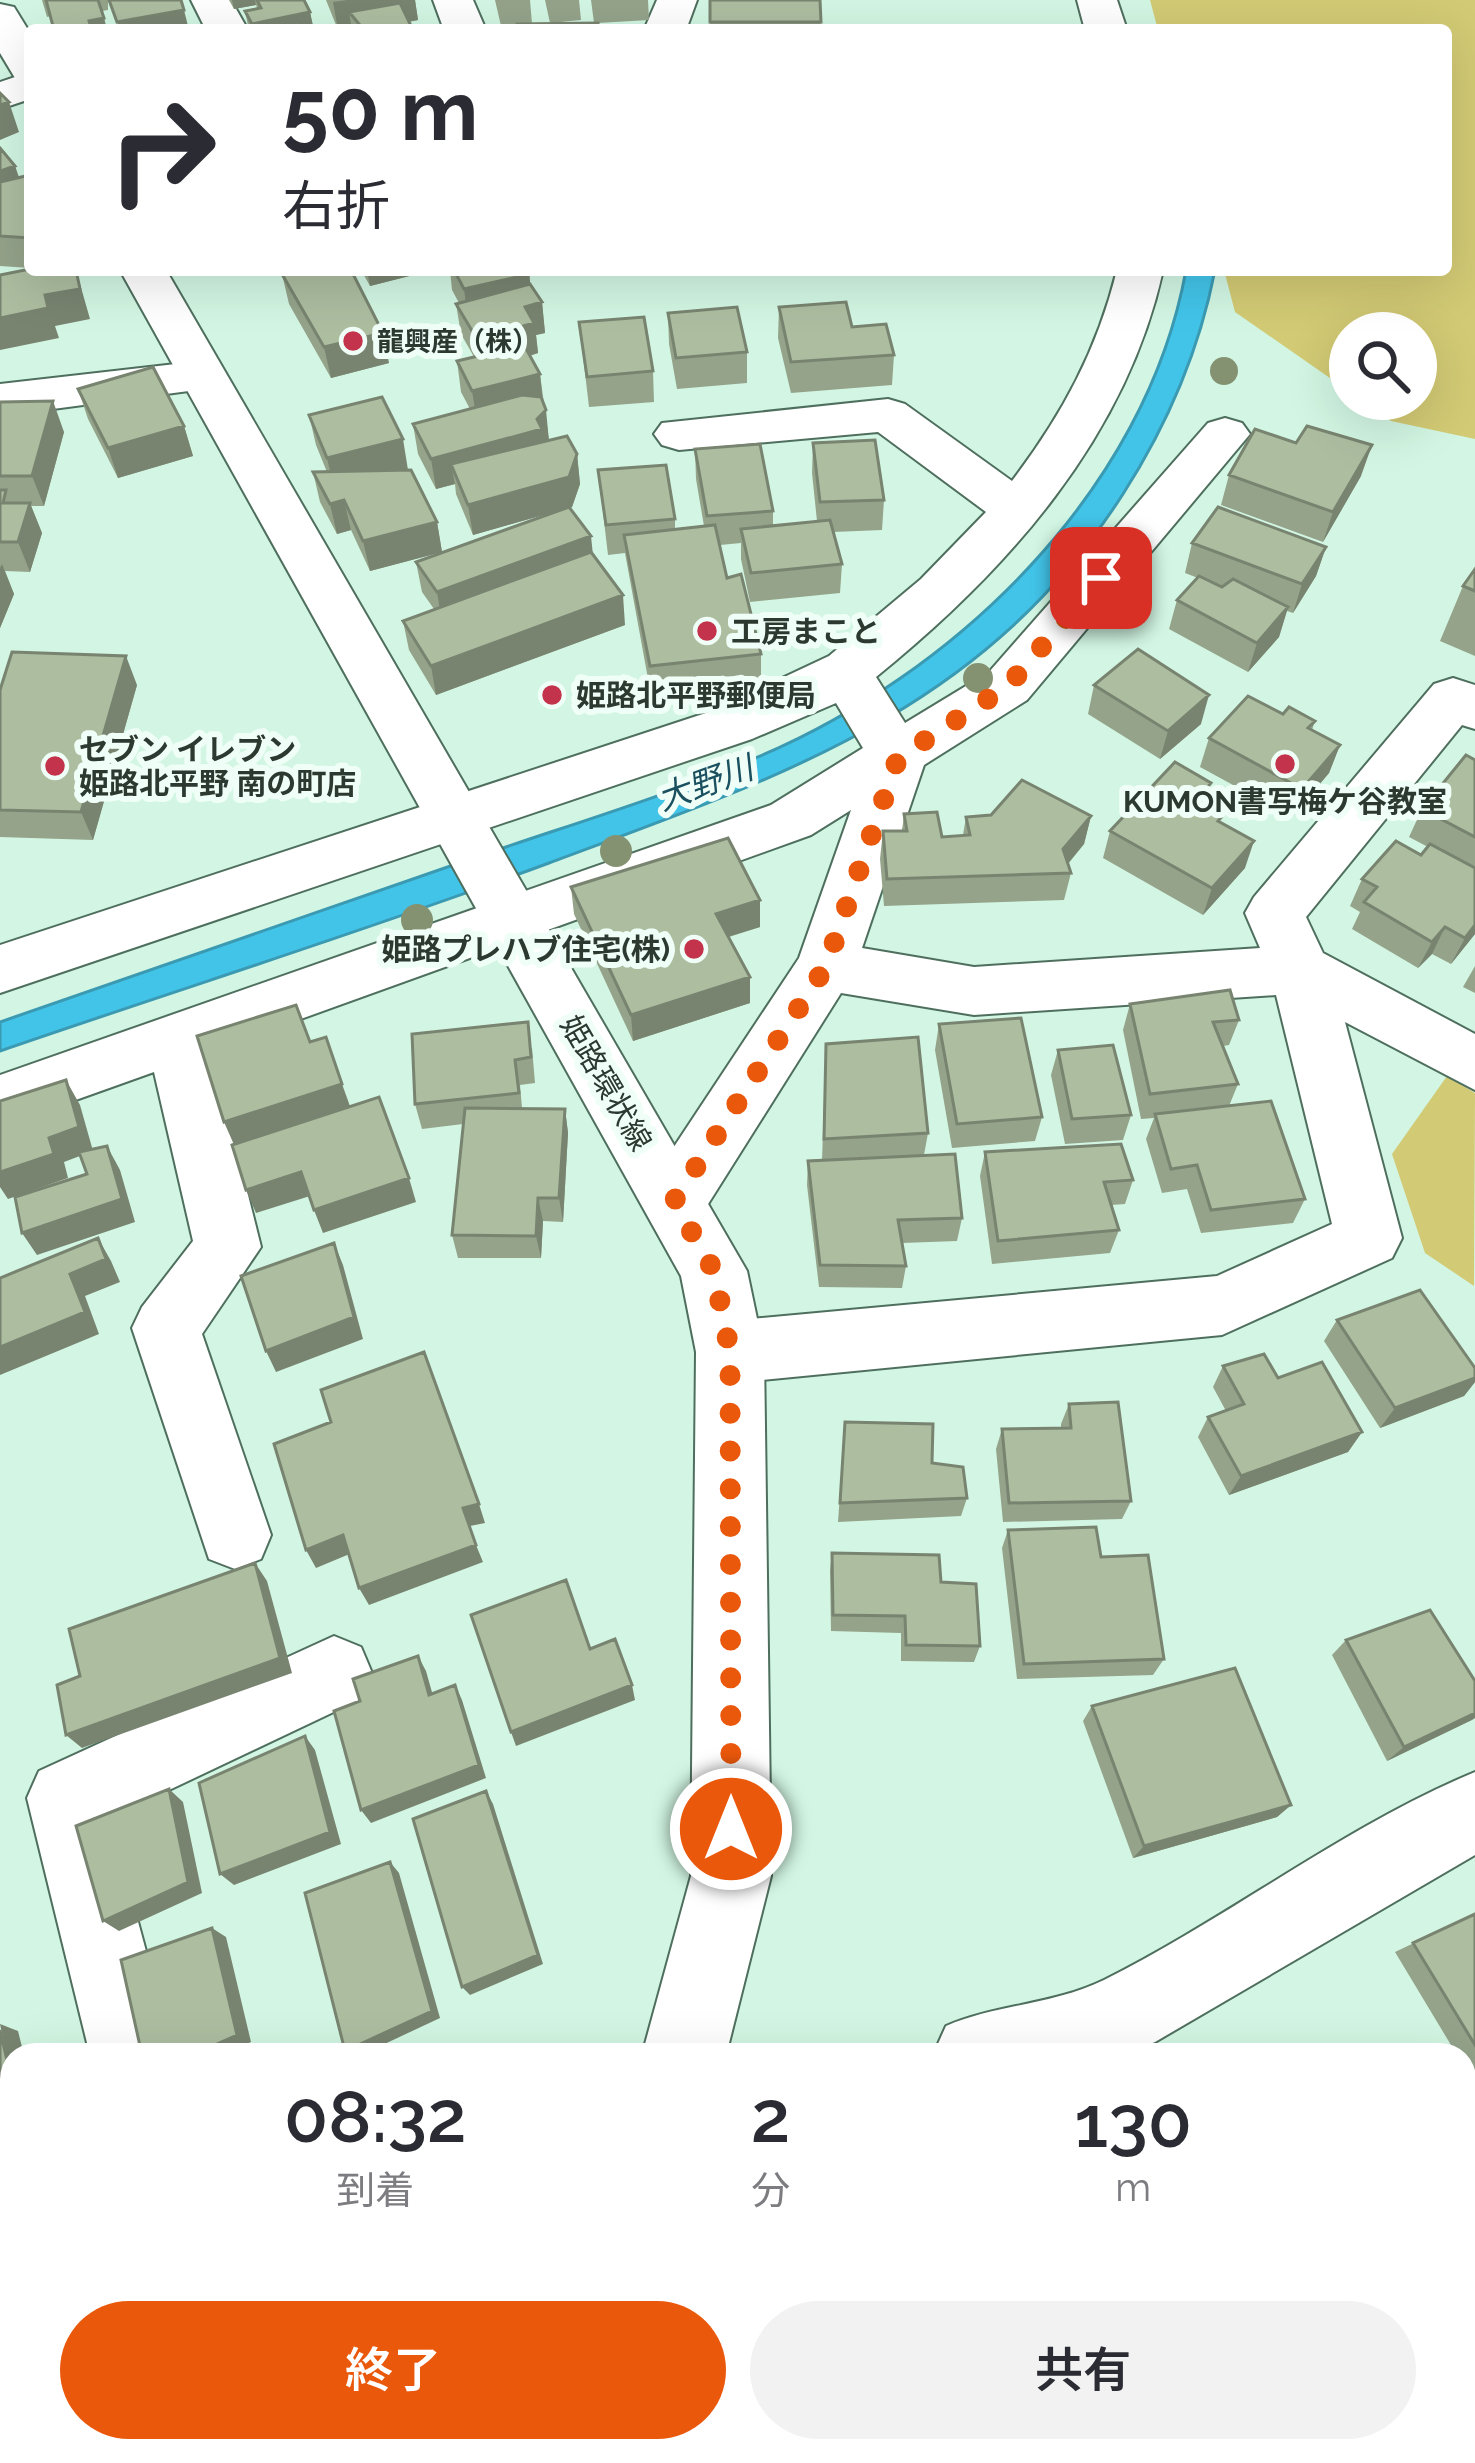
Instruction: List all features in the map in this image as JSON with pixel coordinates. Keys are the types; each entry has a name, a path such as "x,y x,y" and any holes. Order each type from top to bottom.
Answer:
{"street":[{"path":"0,16 24,58"},
{"name":"姫路環状線","path":"146,276 714,1271 730,1352 731,1876 687,2043"},
{"path":"0,969 732,725 845,673 1017,510 1076,433 1135,312 1139,276"},
{"path":"0,400 202,376"},
{"path":"679,434 887,415 1017,510"},
{"path":"0,1101 509,916 791,820 1008,686 1225,434"},
{"path":"845,673 898,758"},
{"path":"730,1352 1222,1305 1369,1238 1300,969 1275,913 1454,698 1475,709"},
{"path":"674,1201 826,966 898,758"},
{"path":"826,966 974,992 1300,969 1475,1064"},
{"path":"178,1040 229,1247 166,1328 235,1535"},
{"path":"129,2043 66,1798 334,1673"},
{"path":"1048,2043 1126,2013 1475,1811"}],"shaded area":[{"path":"1150,0 1475,0 1475,439 1390,420 1437,420 1437,312 1329,312 1329,377 1235,312 1226,276 1452,276 1452,24 1156,24"},
{"path":"1447,1076 1475,1093 1474,1286 1425,1253 1392,1154"}],"water":[{"name":"大野川","path":"1184,276 1214,276 1191,358 1168,414 1123,494 1068,569 1007,632 941,684 870,728 716,800 549,863 0,1051 0,1022 717,774 828,723 900,678 968,626 1030,566 1085,500 1130,428 1164,351"}],"building":[{"path":"46,0 98,0 104,18 90,24 52,24"},
{"path":"109,0 181,0 184,10 117,22"},
{"path":"257,0 304,0 310,12 252,24 245,11 261,8"},
{"path":"710,0 820,0 821,22 710,22"},
{"path":"400,3 410,24 359,24 349,12"},
{"path":"0,148 15,166 0,171"},
{"path":"24,176 24,238 0,236 0,182"},
{"path":"24,270 24,276 77,276 80,289 45,295 48,308 0,318 0,275"},
{"path":"283,276 354,276 383,333 324,347"},
{"path":"457,276 517,277 464,289"},
{"path":"530,284 542,302 525,307 534,323 477,339 456,304"},
{"path":"846,302 852,327 886,324 894,355 791,362 779,307"},
{"path":"737,307 747,352 676,358 668,313"},
{"path":"644,317 653,371 587,377 579,322"},
{"path":"524,345 540,374 472,391 457,361"},
{"path":"153,367 184,426 108,448 78,389"},
{"path":"522,395 541,397 546,410 537,419 542,429 431,459 413,424"},
{"path":"382,397 403,439 327,458 309,415"},
{"path":"53,401 32,476 0,476 0,402"},
{"path":"1307,426 1372,445 1333,512 1229,475 1255,429 1296,443"},
{"path":"567,436 577,454 569,477 468,505 451,464"},
{"path":"875,440 884,500 820,502 813,443"},
{"path":"760,444 773,511 707,516 695,449"},
{"path":"666,465 675,519 606,525 598,470"},
{"path":"411,470 437,522 363,541 344,500 330,504 313,472"},
{"path":"0,490 6,490 3,503 30,503 18,542 0,542"},
{"path":"569,507 591,536 437,592 416,562"},
{"path":"1218,507 1326,547 1302,584 1192,543"},
{"path":"830,520 842,564 751,573 741,529"},
{"path":"715,525 727,578 741,574 761,654 650,666 624,535"},
{"path":"591,552 623,595 431,666 403,621"},
{"path":"1475,569 1475,591 1463,586"},
{"path":"1199,576 1222,587 1233,579 1288,607 1257,643 1177,600"},
{"path":"1138,649 1209,695 1168,731 1094,685"},
{"path":"12,652 126,656 81,812 0,810 0,690"},
{"path":"1248,696 1283,714 1289,707 1315,721 1308,728 1340,745 1302,789 1209,738"},
{"path":"1466,755 1475,760 1475,837 1422,809"},
{"path":"1175,762 1211,783 1201,795 1226,812 1218,821 1254,841 1212,888 1110,831"},
{"path":"1022,780 1091,816 1063,849 1071,873 887,879 883,831 907,831 904,814 937,812 942,837 970,835 966,817 991,815"},
{"path":"728,838 760,900 716,914 750,977 631,1015 571,887"},
{"path":"1396,841 1421,855 1430,844 1475,868 1475,925 1465,938 1445,927 1432,942 1364,902 1377,887 1362,879"},
{"path":"1230,990 1239,1020 1213,1022 1238,1084 1150,1094 1130,1004"},
{"path":"296,1005 310,1042 326,1037 342,1084 224,1122 197,1036"},
{"path":"1021,1018 1042,1117 957,1124 939,1024"},
{"path":"528,1022 531,1057 515,1060 519,1093 415,1104 412,1034"},
{"path":"918,1037 928,1133 824,1139 826,1044"},
{"path":"1113,1045 1131,1115 1072,1119 1058,1050"},
{"path":"66,1080 79,1127 49,1138 54,1154 0,1172 0,1101"},
{"path":"379,1097 409,1178 314,1210 301,1172 246,1190 232,1145"},
{"path":"1271,1101 1305,1199 1211,1210 1197,1165 1171,1169 1155,1114"},
{"path":"465,1108 565,1109 559,1198 538,1198 536,1236 452,1235"},
{"path":"1121,1144 1133,1180 1104,1182 1119,1230 998,1241 985,1152"},
{"path":"107,1146 122,1199 22,1233 15,1197 87,1174 79,1152"},
{"path":"955,1154 962,1218 898,1220 906,1266 820,1265 808,1161"},
{"path":"98,1238 106,1259 70,1274 85,1312 0,1347 0,1278"},
{"path":"334,1243 354,1317 266,1351 241,1276"},
{"path":"1420,1290 1475,1368 1475,1378 1395,1408 1337,1320"},
{"path":"424,1352 479,1504 463,1508 476,1545 359,1588 343,1535 306,1550 274,1444 331,1422 321,1390"},
{"path":"1264,1354 1278,1378 1322,1362 1362,1432 1241,1476 1208,1417 1244,1404 1223,1366"},
{"path":"1118,1402 1131,1501 1009,1503 1002,1429 1071,1428 1069,1404"},
{"path":"845,1422 933,1424 932,1463 963,1467 967,1498 840,1503"},
{"path":"1096,1527 1101,1557 1148,1555 1164,1659 1024,1664 1008,1530"},
{"path":"832,1553 939,1555 941,1582 976,1584 980,1646 906,1645 905,1616 833,1615"},
{"path":"255,1563 280,1658 66,1735 57,1685 80,1676 69,1629"},
{"path":"566,1580 590,1649 615,1639 632,1685 511,1732 471,1615"},
{"path":"1430,1610 1475,1681 1475,1713 1404,1747 1346,1640"},
{"path":"418,1656 429,1695 455,1685 479,1765 361,1810 334,1711 360,1701 353,1679"},
{"path":"1235,1668 1291,1805 1144,1846 1092,1706"},
{"path":"305,1736 330,1832 220,1874 199,1783"},
{"path":"169,1789 188,1882 103,1921 76,1826"},
{"path":"486,1791 538,1955 462,1987 413,1819"},
{"path":"390,1862 432,2011 362,2043 343,2043 305,1893"},
{"path":"1475,1914 1475,2043 1474,2043 1413,1943"},
{"path":"212,1928 237,2035 219,2043 139,2043 121,1960"}],"place":[{"name":"龍興産（株）","path":"353,341"},
{"name":"工房まこと","path":"707,631"},
{"name":"姫路北平野郵便局","path":"552,695"},
{"name":"KUMON書写梅ケ谷教室","path":"1285,764"},
{"name":"セブン イレブン 姫路北平野 南の町店","path":"55,766"},
{"name":"姫路プレハブ住宅(株)","path":"694,949"}],"route":[{"path":"731,1829 730,1352 714,1271 674,1201 826,966 898,758 1008,686 1101,578"}]}
